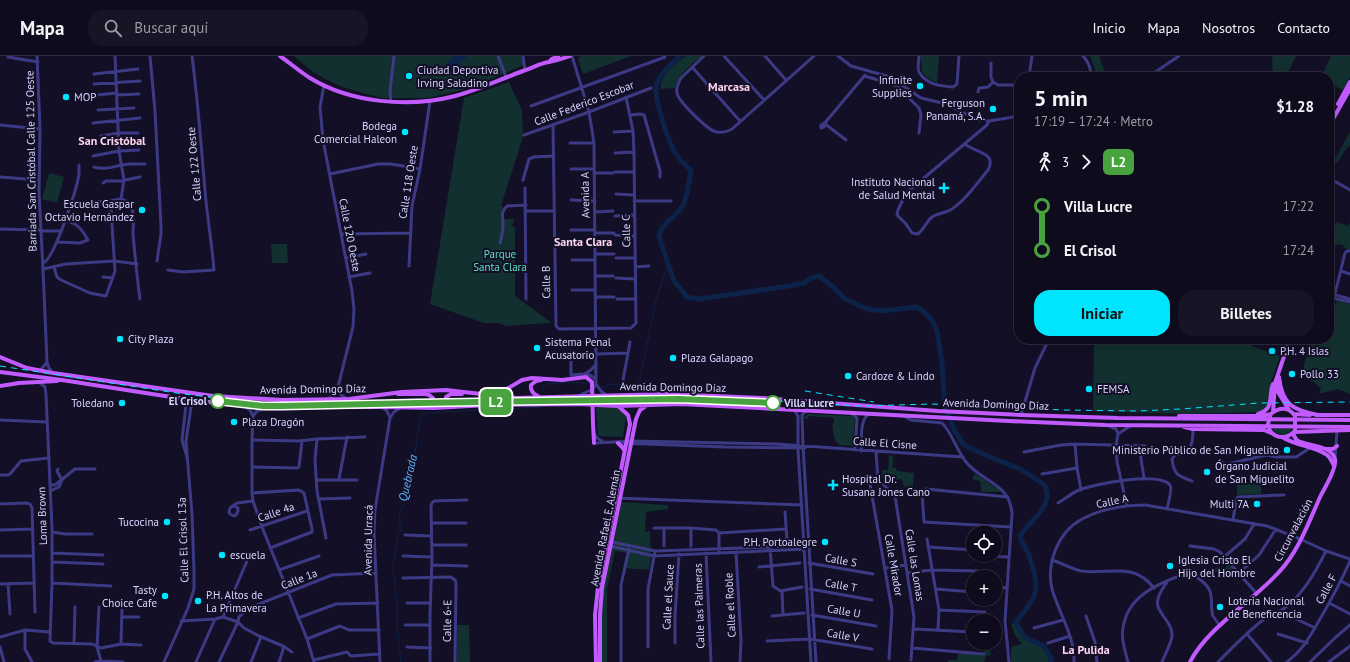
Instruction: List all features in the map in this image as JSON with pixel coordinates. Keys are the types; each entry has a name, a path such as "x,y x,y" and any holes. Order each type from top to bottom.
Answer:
{"main road":[{"path":"280,56 310,78 324,85 350,94 391,102 430,101 454,96 550,61 558,56"},
{"path":"550,61 553,62 571,56"},
{"path":"1335,116 1337,108 1350,82"},
{"path":"1335,116 1350,89"},
{"path":"1335,116 1341,110 1350,94"},
{"path":"1288,344 1274,387 1271,414 1268,424 1271,432 1275,436 1299,443 1327,455 1334,466"},
{"name":"Avenida Domingo Díaz","path":"0,358 15,362 27,368 53,373 213,396 282,400 349,399 421,391 446,390 494,396 541,398 667,394 730,396 938,411 1021,415 1158,419 1350,420"},
{"name":"Avenida Domingo Díaz","path":"0,371 185,400 266,407 434,408 488,405 578,404 618,406 681,404 1105,425 1350,427"},
{"path":"1278,375 1278,392 1294,416 1294,432 1296,439 1299,443 1314,445 1326,449 1335,459"},
{"path":"1278,375 1282,392 1290,405 1299,411 1318,415"},
{"path":"1253,416 1264,412 1267,409 1270,404 1272,388 1278,375"},
{"path":"494,396 522,380 532,378 562,380 586,377 595,384 592,423 594,443"},
{"path":"541,398 532,392 530,389 531,385 536,381 548,379"},
{"path":"0,386 62,380"},
{"path":"393,394 426,394 432,398 430,404 413,405 400,408"},
{"path":"488,395 451,394 445,399 452,405 488,405"},
{"name":"Avenida Rafael E. Alemán","path":"596,662 596,601 638,414 644,406 649,405"},
{"name":"Avenida Rafael E. Alemán","path":"618,406 628,415 630,424 624,453 618,499"},
{"path":"1158,419 1175,416 1253,416 1271,414 1280,409 1289,410"},
{"path":"1294,416 1350,415"},
{"path":"1174,425 1193,429 1264,430 1271,432"},
{"path":"1282,437 1294,432 1350,430"},
{"path":"1299,443 1298,436 1301,432"},
{"path":"616,443 622,447 624,453"},
{"path":"1326,449 1337,446"},
{"name":"Circunvalación","path":"1190,662 1200,646 1220,626 1281,571 1292,555 1327,484 1335,459"},
{"name":"Avenida Rafael E. Alemán","path":"600,662 601,602 609,544"}],"street":[{"name":"Barriada San Cristóbal Calle 125 Oeste","path":"37,56 40,129 40,231 44,269 47,362 53,373"},
{"path":"115,56 119,151 124,180 121,199"},
{"path":"150,56 155,111 161,226 157,261"},
{"name":"Calle 122 Oeste","path":"168,270 183,272 214,270 192,56"},
{"path":"391,102 390,90 394,56"},
{"path":"498,56 506,77"},
{"path":"523,56 525,70"},
{"name":"Avenida A","path":"571,56 589,112 594,142 596,328 595,384"},
{"path":"704,56 681,78 676,92 681,101 715,132 732,129 814,56"},
{"path":"724,56 764,100"},
{"path":"765,56 786,80"},
{"path":"838,56 851,66 890,77 921,98 946,104 973,119 989,121 1014,117"},
{"path":"919,56 918,68 921,74 935,84 954,87 957,84 959,56"},
{"path":"1030,72 1032,56"},
{"path":"1083,56 1091,72"},
{"path":"1155,72 1179,56"},
{"path":"8,57 25,58 38,62"},
{"path":"532,106 665,57"},
{"path":"991,63 991,76 993,82 998,85 1014,85"},
{"path":"692,67 740,121"},
{"path":"94,74 138,69"},
{"path":"846,140 824,124 865,76 866,71"},
{"path":"865,76 897,86 919,108 921,114 919,133"},
{"path":"94,84 140,82"},
{"path":"978,92 979,88 988,87 993,82"},
{"name":"Calle 120 Oeste","path":"324,85 321,97 320,116 323,140 346,258 354,309 353,327 338,387"},
{"name":"Calle Federico Escobar","path":"524,135 651,88"},
{"path":"97,95 139,94"},
{"name":"Calle C","path":"596,328 629,328 634,326 636,323 634,152 631,115 626,97"},
{"name":"Calle 118 Oeste","path":"409,266 412,206 420,169 430,101"},
{"path":"98,110 134,108"},
{"path":"631,115 644,115 660,171 660,177"},
{"path":"93,123 140,118"},
{"path":"965,144 986,155 990,162 988,170 958,205 948,211 930,218 918,234 912,233 897,215 904,195 987,125 989,121"},
{"path":"0,125 40,129"},
{"name":"Calle B","path":"553,125 556,326 559,329 596,328"},
{"path":"614,132 633,131"},
{"path":"101,136 119,133 138,133"},
{"path":"570,143 594,142"},
{"path":"93,156 119,151 139,150"},
{"path":"615,153 634,152"},
{"path":"523,180 529,159 534,157 554,156"},
{"path":"94,167 100,169 128,164 145,164"},
{"path":"330,174 378,164 391,164 420,169"},
{"path":"43,263 47,261 61,231 79,174 79,165"},
{"path":"570,169 594,168"},
{"path":"594,173 634,172"},
{"path":"0,177 39,180"},
{"path":"103,183 106,181 140,177"},
{"path":"1334,181 1350,190"},
{"path":"525,188 526,299"},
{"path":"616,194 634,195"},
{"path":"69,207 74,203 121,199 129,203 134,220 133,230 140,299"},
{"path":"571,200 595,200"},
{"path":"54,267 57,277 61,280 90,293 106,296 115,271 111,201"},
{"path":"634,201 671,201"},
{"path":"500,243 504,208 507,206 526,205"},
{"path":"526,211 554,211"},
{"path":"595,212 613,211"},
{"path":"615,216 634,216"},
{"path":"56,242 80,243 88,240 83,230 75,223 65,220"},
{"path":"0,229 61,231"},
{"path":"571,230 635,236"},
{"path":"341,234 410,233"},
{"path":"1334,296 1345,253 1350,251"},
{"path":"346,258 366,254"},
{"path":"595,254 635,258"},
{"path":"572,260 595,260"},
{"path":"44,269 66,264 114,261 136,264"},
{"path":"635,267 649,266"},
{"path":"1341,271 1350,274"},
{"path":"349,277 370,273"},
{"path":"595,276 635,278"},
{"path":"103,277 113,278"},
{"path":"572,290 595,290"},
{"path":"1334,296 1350,298"},
{"path":"1334,296 1350,302"},
{"path":"595,297 636,299"},
{"path":"623,380 630,342"},
{"path":"1021,415 1035,368 1047,344"},
{"path":"572,352 571,375 591,375 595,384 601,391 608,395"},
{"path":"596,354 628,354"},
{"path":"39,370 47,362"},
{"path":"584,374 591,370 596,364"},
{"path":"46,390 51,382"},
{"path":"40,383 44,385 46,390"},
{"path":"575,397 594,389 595,384"},
{"path":"338,387 338,391 341,395 349,399"},
{"path":"322,400 333,397 338,387"},
{"name":"Loma Brown","path":"46,390 52,532 50,640 53,643 74,644"},
{"name":"Calle El Crisol 13a","path":"185,400 186,403 182,444 188,458"},
{"name":"Calle El Crisol 13a","path":"164,662 194,589 186,441 191,407 196,401"},
{"path":"242,405 248,408 253,416 253,501 270,548 307,639 314,661 347,652 352,656 380,654"},
{"path":"253,416 260,409 266,407"},
{"path":"381,407 387,411 390,418"},
{"path":"390,418 394,412 400,408"},
{"path":"793,410 796,411 798,416 798,447 810,563 813,615 811,662"},
{"path":"807,411 802,416 804,447 804,550 808,614 816,662"},
{"path":"850,413 854,414 857,420 855,450"},
{"path":"861,451 863,420 866,415 871,414"},
{"path":"904,416 911,420 942,423 962,457 976,472 1002,489 1008,497 1011,507 1011,527 1005,621 1009,662"},
{"name":"Avenida Urracá","path":"380,662 374,534 375,510 390,418"},
{"path":"0,420 47,422"},
{"path":"184,420 189,421"},
{"path":"1105,425 1116,429 1118,434 1116,446 1117,462 1127,506"},
{"path":"1118,434 1132,425"},
{"path":"1192,481 1176,474 1173,468 1172,459 1174,455 1183,454 1187,451 1192,442 1193,429"},
{"name":"Circunvalación","path":"1335,459 1338,431"},
{"path":"593,432 597,438 604,442"},
{"path":"340,480 347,437"},
{"path":"252,440 302,441 365,437"},
{"path":"317,439 315,460 316,480 326,538"},
{"path":"252,467 297,468 300,464 302,441"},
{"name":"Calle El Cisne","path":"594,443 804,447 962,457"},
{"path":"1299,443 1303,452"},
{"path":"1075,444 1081,490"},
{"path":"1024,452 1060,445 1075,444 1142,446 1141,459 1144,478"},
{"path":"1224,465 1266,455 1296,457 1310,448"},
{"path":"876,452 878,480"},
{"path":"0,475 10,474 21,461 49,458"},
{"path":"1042,474 1077,468"},
{"path":"58,469 57,471 62,480"},
{"path":"50,486 55,485 75,469 95,469"},
{"path":"1058,503 1081,490 1144,478 1165,481 1170,485 1171,488 1167,508"},
{"path":"50,491 59,487 62,480"},
{"path":"316,480 357,480"},
{"name":"Calle las Lomas","path":"878,480 895,496 914,617 911,660"},
{"name":"Calle Mirador","path":"878,480 871,482 870,484 886,568 892,610 889,659"},
{"path":"1008,497 926,489 922,493 924,522 1011,527"},
{"path":"252,493 299,490 304,493 312,532 270,548"},
{"path":"1233,520 1238,497 1284,495"},
{"path":"319,499 350,498"},
{"path":"618,499 804,505"},
{"path":"430,662 432,503 434,501 467,500"},
{"path":"234,506 237,503 253,501"},
{"path":"0,504 26,503 30,504 32,508 35,612"},
{"name":"Calle A","path":"1074,662 1073,647 1070,636 1054,596 1051,584 1050,573 1052,560 1061,539 1073,525 1081,520 1106,510 1127,506 1144,505 1276,528 1326,551 1350,560"},
{"name":"Calle 4a","path":"250,530 307,511"},
{"path":"785,512 787,541"},
{"path":"432,522 466,523"},
{"path":"1224,557 1245,538 1254,524"},
{"path":"654,528 691,528 716,530 718,533 786,529"},
{"path":"664,528 664,546"},
{"path":"691,528 691,546"},
{"path":"1238,574 1259,556 1276,528"},
{"path":"0,530 33,529"},
{"path":"52,532 65,534 92,534"},
{"path":"718,533 719,553"},
{"path":"405,535 432,536"},
{"path":"927,539 939,610 938,630"},
{"path":"609,544 629,551 654,556 736,552 808,544"},
{"path":"609,544 655,551 706,550 718,548 808,549"},
{"path":"432,545 466,545"},
{"path":"621,662 621,585 630,546"},
{"path":"1190,546 1214,549 1220,552 1257,594"},
{"path":"928,547 966,550"},
{"name":"Calle el Roble","path":"736,548 741,641 740,661"},
{"path":"770,549 773,586 782,592 783,615"},
{"name":"Calle las Palmeras","path":"706,550 711,662"},
{"path":"648,647 648,589 655,551"},
{"name":"Calle el Sauce","path":"675,643 675,615 679,551"},
{"path":"1218,662 1267,616 1280,611 1296,597 1309,583 1326,551"},
{"path":"52,552 102,555"},
{"path":"0,556 33,556"},
{"path":"279,570 318,556"},
{"path":"403,556 432,557"},
{"path":"1002,557 1009,557"},
{"path":"1052,560 1080,571 1129,571 1142,576 1154,588"},
{"name":"Calle F","path":"1287,662 1307,643 1341,581 1350,560"},
{"path":"223,617 247,561"},
{"path":"52,562 103,564"},
{"path":"759,567 800,563"},
{"name":"Calle S","path":"805,564 810,563 873,574"},
{"path":"432,565 467,566"},
{"path":"886,568 906,565"},
{"path":"907,573 932,570 966,571"},
{"name":"Calle 1a","path":"219,662 238,622 239,616 247,608 332,575 376,573"},
{"path":"1128,662 1121,636 1127,614 1140,597 1154,588 1175,578 1187,575 1193,576 1202,581 1210,590 1213,616 1220,626"},
{"path":"403,578 431,577"},
{"name":"Calle 6-E","path":"431,577 451,577 456,580 456,662"},
{"path":"1162,662 1172,635 1170,625 1159,609 1157,603 1161,592 1168,581"},
{"path":"1341,581 1350,586"},
{"path":"0,584 34,583"},
{"path":"52,583 111,586"},
{"path":"8,584 10,614"},
{"path":"780,591 802,587"},
{"path":"1002,588 1007,588"},
{"name":"Calle T","path":"806,589 872,600"},
{"path":"936,589 966,591"},
{"path":"406,602 430,602"},
{"path":"1329,603 1350,614"},
{"path":"298,618 336,604 378,604"},
{"path":"121,644 122,606"},
{"path":"75,607 74,644 92,644 101,648 121,644 141,645"},
{"path":"99,607 97,646 101,661"},
{"path":"939,610 984,612"},
{"path":"1280,611 1315,628"},
{"path":"772,616 804,613"},
{"name":"Calle U","path":"808,614 876,626"},
{"path":"1086,616 1095,642 1097,662"},
{"path":"122,617 139,617"},
{"path":"181,621 215,619 223,617 238,622 244,628 292,652"},
{"path":"196,662 215,619"},
{"path":"1034,628 1063,620"},
{"path":"406,625 430,625"},
{"path":"1310,662 1350,625"},
{"path":"307,639 340,626 349,630 379,630"},
{"path":"914,629 966,632"},
{"path":"25,630 25,649 32,662"},
{"path":"0,637 25,630 50,632"},
{"path":"1247,634 1271,662"},
{"path":"1278,634 1307,643"},
{"path":"1048,643 1070,636"},
{"path":"251,662 262,637"},
{"name":"Calle V","path":"767,641 812,639 872,649"},
{"path":"279,662 283,650 282,646"},
{"path":"1329,662 1350,646"},
{"path":"0,647 4,662"},
{"path":"407,647 431,648"},
{"path":"912,648 984,654"},
{"path":"95,662 123,662"}],"green space":[{"name":"Ciudad Deportiva Irving Saladino","path":"294,56 523,56 524,65 467,89 428,98 382,98 345,88 327,80 313,72"},
{"path":"581,56 631,56 583,74 578,59"},
{"path":"685,56 702,56 689,66 682,74 675,88 661,89 661,84 665,75"},
{"path":"921,56 939,56 937,83 925,76 923,73"},
{"path":"1090,56 1099,56 1105,72 1096,72"},
{"path":"1272,56 1296,56 1288,72 1273,72"},
{"path":"1331,56 1350,56 1350,77 1343,90 1334,86 1334,72 1323,72"},
{"name":"Parque Santa Clara","path":"509,82 522,110 523,137 501,206 505,208 503,219 514,219 512,227 515,227 515,296 552,323 506,326 499,323 484,323 430,304 464,98"},
{"path":"1350,132 1350,145 1338,162 1334,162"},
{"path":"49,173 64,177 57,203 42,199"},
{"path":"1337,222 1348,226 1350,223 1350,250 1344,248 1345,246 1338,244 1336,246 1334,245 1334,227"},
{"path":"271,244 287,244 288,263 272,263"},
{"path":"1337,300 1350,304 1350,394 1338,389 1319,394 1321,388 1302,373 1310,344 1334,344 1334,310"},
{"path":"1094,344 1253,344 1252,346 1280,356 1271,382 1268,405 1262,412 1185,414 1093,411"},
{"path":"596,404 614,406 626,416 623,437 598,436"},
{"path":"808,414 852,416 855,419 853,446 841,445 841,447 835,440 832,425 834,418 808,416 808,419 804,419"},
{"path":"1272,428 1293,429 1291,432 1282,435 1276,433"},
{"path":"889,455 893,456 893,465 891,467 896,468 897,471 914,473 913,486 904,487 902,479 889,481 888,485 883,483 882,470 888,470"},
{"path":"975,474 1003,492 981,492 980,481 972,478"},
{"path":"1261,483 1261,494 1237,495 1237,484"},
{"path":"621,502 667,505 669,509 646,512 645,532 650,531 651,556 649,570 624,568 627,553 615,551 607,589 607,662 602,662 602,600"},
{"path":"1229,564 1234,569 1227,576 1214,571 1216,567 1223,570"},
{"path":"1016,622 1024,637 1044,646 1052,660 1050,662 1011,662 1011,647 1022,644 1015,635 1011,624"},
{"path":"457,625 469,625 470,662 457,662"},
{"path":"985,650 991,650 991,655 986,656 984,662 948,662 948,660 957,660 959,652 984,653"}],"water":[{"path":"454,56 467,56 452,72 445,66"}],"waterway":[{"path":"680,56 662,74 656,87 659,109 671,144 679,158 691,170 685,201 677,213 662,228 659,237 674,281 687,297 699,299 789,286 804,283 811,278 819,276 845,299 867,309 881,311 916,307 923,311 932,320 937,331 942,363 945,406 954,430 964,445 1020,469 1045,485 1047,498 1043,509 1020,536 1031,562 1036,586 1034,596 1016,622 1024,637 1044,646 1052,660 1050,662"},
{"path":"1334,161 1350,141"},
{"name":"Quebrada","path":"601,387 604,388 609,384 635,386 640,379 656,300 668,264"},
{"name":"Quebrada","path":"543,392 542,389 545,384 574,382 590,384"},
{"name":"Quebrada","path":"401,662 393,567 398,535 401,531 399,516 410,482 421,415 424,413 541,407"}],"railway":[{"path":"0,366 183,394 264,403 702,397 861,406 932,404 1064,410 1138,411 1259,403 1350,402"},
{"path":"805,391 874,402"}],"metro line":[{"name":"L2","path":"218,401 263,406 678,399 773,403"}],"place":[{"name":"Ciudad Deportiva Irving Saladino","path":"409,76"},
{"name":"Infinite Supplies","path":"920,86"},
{"name":"MOP","path":"66,97"},
{"name":"Ferguson Panamá, S.A.","path":"993,109"},
{"name":"Bodega Comercial Haleon","path":"405,132"},
{"name":"Instituto Nacional de Salud Mental","path":"944,188"},
{"name":"Escuela Gaspar Octavio Hernández","path":"142,210"},
{"name":"City Plaza","path":"120,339"},
{"name":"Sistema Penal Acusatorio","path":"537,348"},
{"name":"P.H. 4 Islas","path":"1272,351"},
{"name":"Plaza Galapago","path":"673,358"},
{"name":"Pollo 33","path":"1292,374"},
{"name":"Cardoze & Lindo","path":"848,376"},
{"name":"FEMSA","path":"1089,389"},
{"name":"El Crisol","path":"218,401"},
{"name":"Toledano","path":"122,403"},
{"name":"Villa Lucre","path":"773,403"},
{"name":"Plaza Dragón","path":"234,422"},
{"name":"Ministerio Público de San Miguelito","path":"1287,450"},
{"name":"Órgano Judicial de San Miguelito","path":"1207,472"},
{"name":"Hospital Dr. Susana Jones Cano","path":"833,485"},
{"name":"Multi 7A","path":"1257,504"},
{"name":"Tucocina","path":"167,522"},
{"name":"P.H. Portoalegre","path":"825,542"},
{"name":"escuela","path":"222,555"},
{"name":"Iglesia Cristo El Hijo del Hombre","path":"1170,566"},
{"name":"Tasty Choice Cafe","path":"165,596"},
{"name":"P.H. Altos de La Primavera","path":"198,601"},
{"name":"Loteria Nacional de Beneficencia","path":"1220,607"}],"district":[{"name":"Marcasa","path":"729,87"},
{"name":"San Cristóbal","path":"112,141"},
{"name":"Santa Clara","path":"583,242"},
{"name":"La Pulida","path":"1086,650"}]}
